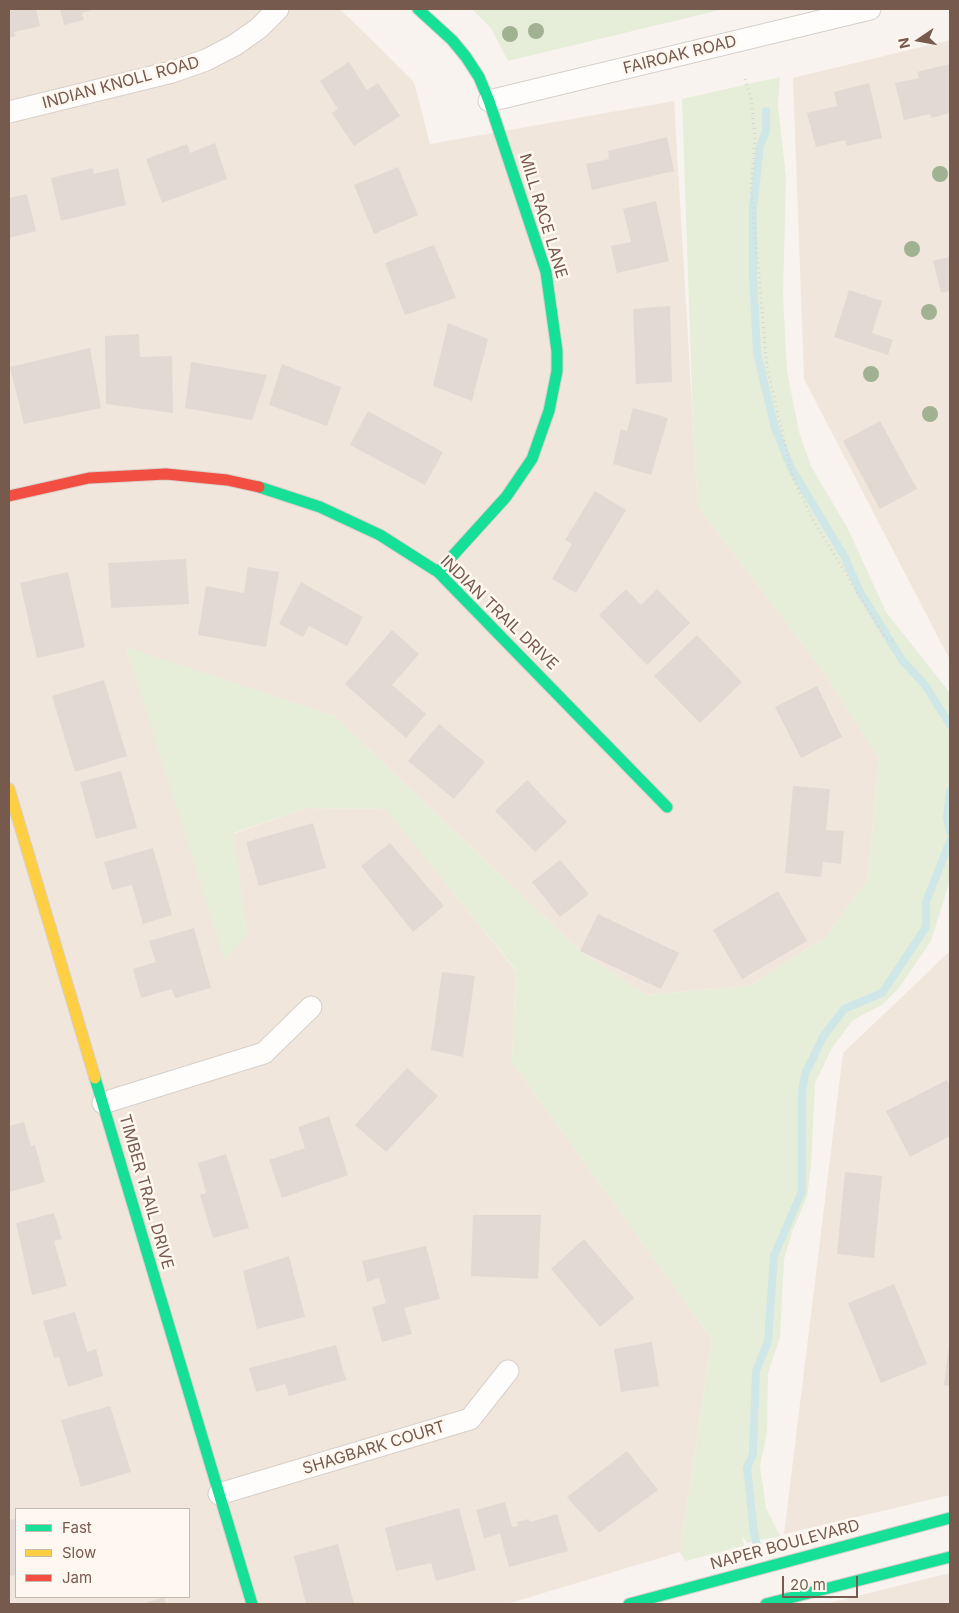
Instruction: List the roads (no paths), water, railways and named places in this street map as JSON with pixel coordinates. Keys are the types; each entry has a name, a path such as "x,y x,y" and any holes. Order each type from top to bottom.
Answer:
{"street":[{"name":"INDIAN KNOLL ROAD","path":"9,112 172,72 206,60 235,45 259,28 278,9"},
{"name":"MILL RACE LANE","path":"418,9 452,40 466,57 479,77 489,101 546,272 557,351 557,371 549,411 532,459 506,497 438,572"},
{"name":"FAIROAK ROAD","path":"489,101 870,9"},
{"name":"INDIAN TRAIL DRIVE","path":"9,496 72,481 124,475 166,474 227,480 268,489 320,507 380,535 438,572 492,625 667,806"},
{"name":"TIMBER TRAIL DRIVE","path":"9,789 252,1604"},
{"path":"103,1103 264,1053 311,1007"},
{"name":"SHAGBARK COURT","path":"219,1494 470,1419 508,1372"},
{"name":"NAPER BOULEVARD","path":"629,1604 950,1518"},
{"path":"766,1604 950,1556"}],"waterway":[{"path":"766,111 766,132 760,145 753,208 753,276 757,353 775,428 791,468 844,556 860,592 902,660 925,685 950,725"},
{"path":"950,791 947,818 950,832"},
{"path":"757,1545 747,1468 753,1454 756,1371 768,1341 774,1256 802,1191 802,1092 805,1074 823,1037 844,1009 882,993 926,927 926,902 950,841"}]}
